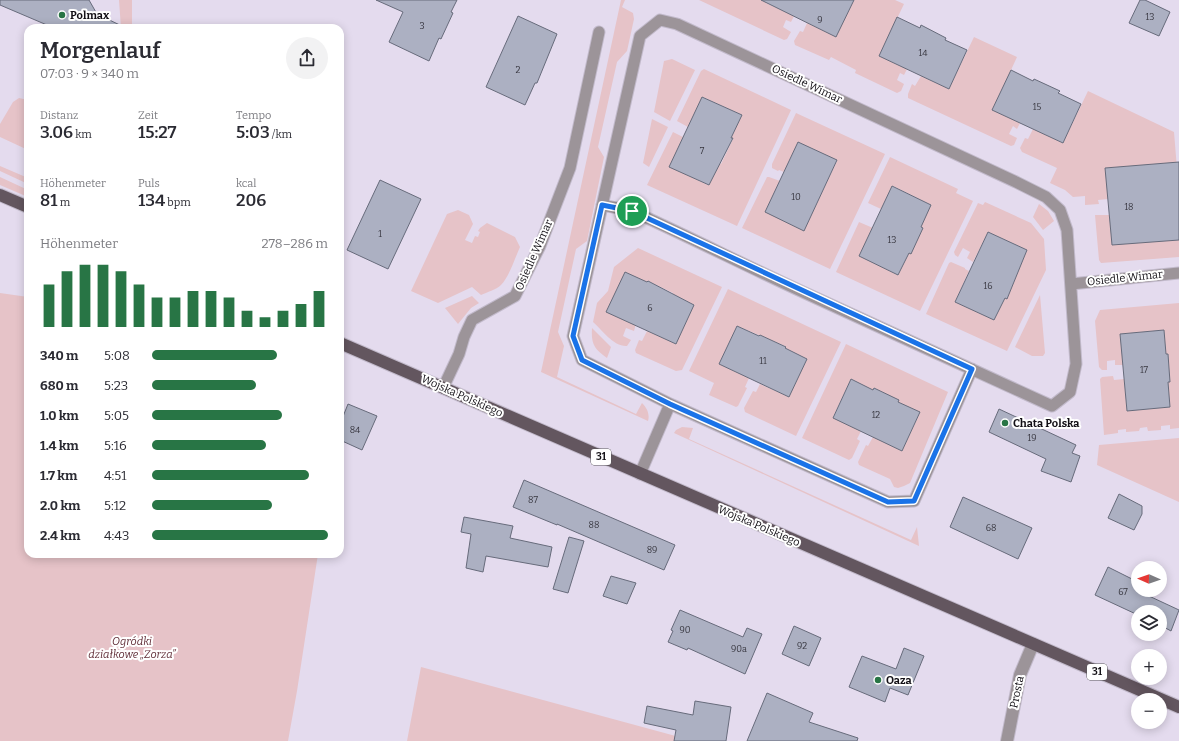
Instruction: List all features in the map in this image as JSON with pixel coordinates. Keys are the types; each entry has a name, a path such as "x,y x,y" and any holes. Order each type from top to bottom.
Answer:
{"main road":[{"path":"0,195 24,205"},
{"name":"Wojska Polskiego","path":"344,345 1179,707"}],"street":[{"name":"Prosta","path":"1007,741 1020,675 1033,644"}],"lane":[{"name":"Osiedle Wimar","path":"602,205 632,211 844,311 972,369 1052,406 1070,392 1076,364 1067,230 1060,210 1046,197 1016,182 676,24 660,20 640,36 602,205 573,336 582,360 670,404 888,502 914,501 972,369"},
{"name":"Osiedle Wimar","path":"443,388 459,354 464,337 472,320 516,296 540,246 570,168 599,32"},
{"name":"Osiedle Wimar","path":"1071,284 1179,273"},
{"path":"640,474 670,404"}],"green space":[{"path":"119,0 132,0 132,24 121,24"},
{"path":"621,0 625,0 622,7 633,13 634,19 627,51 617,62 598,147 604,157 587,241 576,249 558,332 564,346 557,377 636,414 642,403 648,411 648,421 541,372"},
{"path":"699,0 767,0 766,3 794,16 791,22 786,20 783,27 791,32 787,39 784,40"},
{"path":"854,0 895,0 904,4 879,56 907,69 904,75 900,73 897,80 904,84 901,91 897,93 855,73 856,70 831,57 829,60 795,45 794,41 800,31 803,32 807,23 836,36"},
{"path":"974,37 1017,57 1011,70 1020,123 1017,129 1013,126 1009,134 1017,138 1014,145 1011,146 908,98 912,84 915,86 921,76 949,89"},
{"path":"672,59 695,70 670,121 654,112 664,61"},
{"path":"704,69 791,110 737,226 647,185 673,132 683,137 670,167 708,185 719,163 721,164 742,115 703,97 688,127 677,121 701,71"},
{"path":"1088,91 1174,132 1179,193 1179,257 1101,263 1099,260 1095,215 1110,215 1112,245 1156,241 1108,199 1098,200 1099,204 1085,205 1085,196 1073,197 1065,190 1050,183 1057,168 1022,152 1020,148 1025,138 1028,139 1033,129 1063,143"},
{"path":"19,98 24,99 24,148 0,137 0,124 13,102"},
{"path":"796,113 885,154 830,269 742,228 767,177 769,177 780,181 804,230 837,161 798,142 784,172 772,168 772,164"},
{"path":"652,119 668,127 649,167 643,163"},
{"path":"890,157 958,189 956,193 973,201 920,311 836,272 859,222 873,228 859,256 898,275 931,205 893,186 881,209 868,203"},
{"path":"0,166 24,176 24,182 0,171"},
{"path":"0,177 24,188 24,195 0,185"},
{"path":"985,202 1031,223 1044,239 1046,270 1007,351 926,314 949,263 951,262 969,271 955,302 994,320 1005,298 1007,298 1027,250 988,232 973,262 967,258 970,252 963,248 958,257 954,252 978,203 983,205"},
{"path":"1039,204 1048,211 1054,221 1043,230 1033,217"},
{"path":"458,210 469,215 473,224 465,240 472,243 475,236 478,237 480,232 478,231 480,228 487,223 515,237 520,247 507,277 499,287 481,295 472,287 438,303 411,291 447,214"},
{"path":"638,248 722,287 682,370 676,371 636,353 635,350 639,340 642,341 647,331 676,344 694,305 673,293 648,281 634,331 626,328 623,336 631,340 627,346 617,344 593,322 597,303 608,291 614,267"},
{"path":"728,289 841,342 796,436 745,412 744,408 753,391 756,392 760,384 789,397 807,359 785,348 785,346 737,326 719,364 749,378 745,387 747,388 738,406 736,407 709,395 714,383 689,371"},
{"name":"Ogródki działkowe „Zorza”","path":"0,293 24,296 24,558 317,558 288,741 0,741"},
{"path":"1040,295 1045,353 1043,356 1032,356 1015,347"},
{"path":"472,296 479,303 471,308 458,324 445,308"},
{"path":"1179,303 1179,428 1170,429 1170,425 1161,426 1161,430 1148,431 1147,427 1140,428 1139,431 1126,432 1126,429 1118,430 1118,433 1104,435 1100,379 1102,377 1113,376 1114,380 1124,379 1127,411 1170,407 1168,382 1170,382 1168,354 1166,354 1164,330 1121,334 1123,365 1115,365 1115,360 1107,361 1107,370 1102,370 1099,367 1095,321 1100,310"},
{"path":"592,328 611,347 607,358 594,346"},
{"path":"846,344 948,392 910,483 904,486 898,488 894,487 890,479 859,465 858,462 866,445 868,446 873,437 902,451 920,413 874,388 873,390 851,379 833,417 861,431 857,439 860,441 852,458 849,460 802,438"},
{"path":"682,427 693,428 689,439 911,540 917,527 919,546 674,433"},
{"path":"1179,438 1179,502 1097,465 1099,445"},
{"path":"421,667 694,741 407,741"}],"building":[{"name":"Polmax","path":"0,0 89,0 97,14 118,24 45,24 0,5"},
{"path":"376,0 457,0 451,12 453,13 441,39 439,38 429,61 389,42 403,12"},
{"path":"761,0 854,0 836,37"},
{"path":"1140,0 1145,0 1170,12 1159,36 1129,23"},
{"path":"518,16 557,34 537,83 535,83 525,105 486,87"},
{"path":"897,17 920,28 921,25 946,38 945,40 967,50 949,89 879,56"},
{"path":"1011,70 1033,81 1034,79 1060,91 1058,93 1081,104 1063,143 992,110"},
{"path":"702,97 742,115 731,138 733,138 709,185 669,167"},
{"path":"798,142 837,160 804,231 765,212"},
{"path":"1179,162 1179,240 1112,245 1105,168"},
{"path":"380,180 421,199 388,269 347,250"},
{"path":"892,186 931,205 921,227 923,228 911,254 909,253 898,275 859,256"},
{"path":"988,232 1027,250 1007,299 1005,298 994,320 955,302"},
{"path":"625,272 647,282 648,281 694,305 676,344 606,312"},
{"path":"737,326 786,347 785,348 807,359 789,397 719,364"},
{"path":"1164,330 1166,354 1168,354 1170,407 1127,411 1120,334"},
{"path":"851,379 873,390 874,388 899,400 898,402 920,412 902,451 833,418"},
{"path":"348,404 377,416 362,450 344,442 344,414"},
{"path":"999,409 1076,445 1072,453 1080,456 1071,482 1041,471 1046,459 989,432"},
{"path":"524,480 675,545 664,570 557,524 513,507"},
{"path":"1119,494 1142,506 1142,514 1134,530 1108,518"},
{"path":"963,497 1032,528 1018,559 950,527"},
{"path":"464,517 513,526 510,538 552,547 548,567 486,556 483,572 466,568 471,534 461,532"},
{"path":"569,537 584,541 568,593 553,589"},
{"path":"1108,567 1131,578 1131,597 1151,597 1179,610 1171,631 1167,629 1167,605 1131,605 1131,612 1095,595"},
{"path":"611,576 636,583 627,604 603,596"},
{"path":"680,610 743,637 747,628 762,634 745,674 688,648 687,650 668,642 673,631 671,630"},
{"path":"794,626 821,638 809,666 782,654"},
{"path":"904,648 924,656 908,695 890,688 885,702 849,687 862,656 896,669"},
{"path":"767,693 813,713 809,722 858,738 857,741 747,741"},
{"path":"695,701 731,707 726,741 674,741 676,730 644,723 647,706 693,715"}],"place":[{"name":"Polmax","path":"62,15"},
{"name":"Chata Polska","path":"1005,423"},
{"name":"Oaza","path":"878,680"}],"route":[{"path":"602,205 632,211 972,369 914,501 888,502 670,404 582,360 573,336 602,205"}]}
